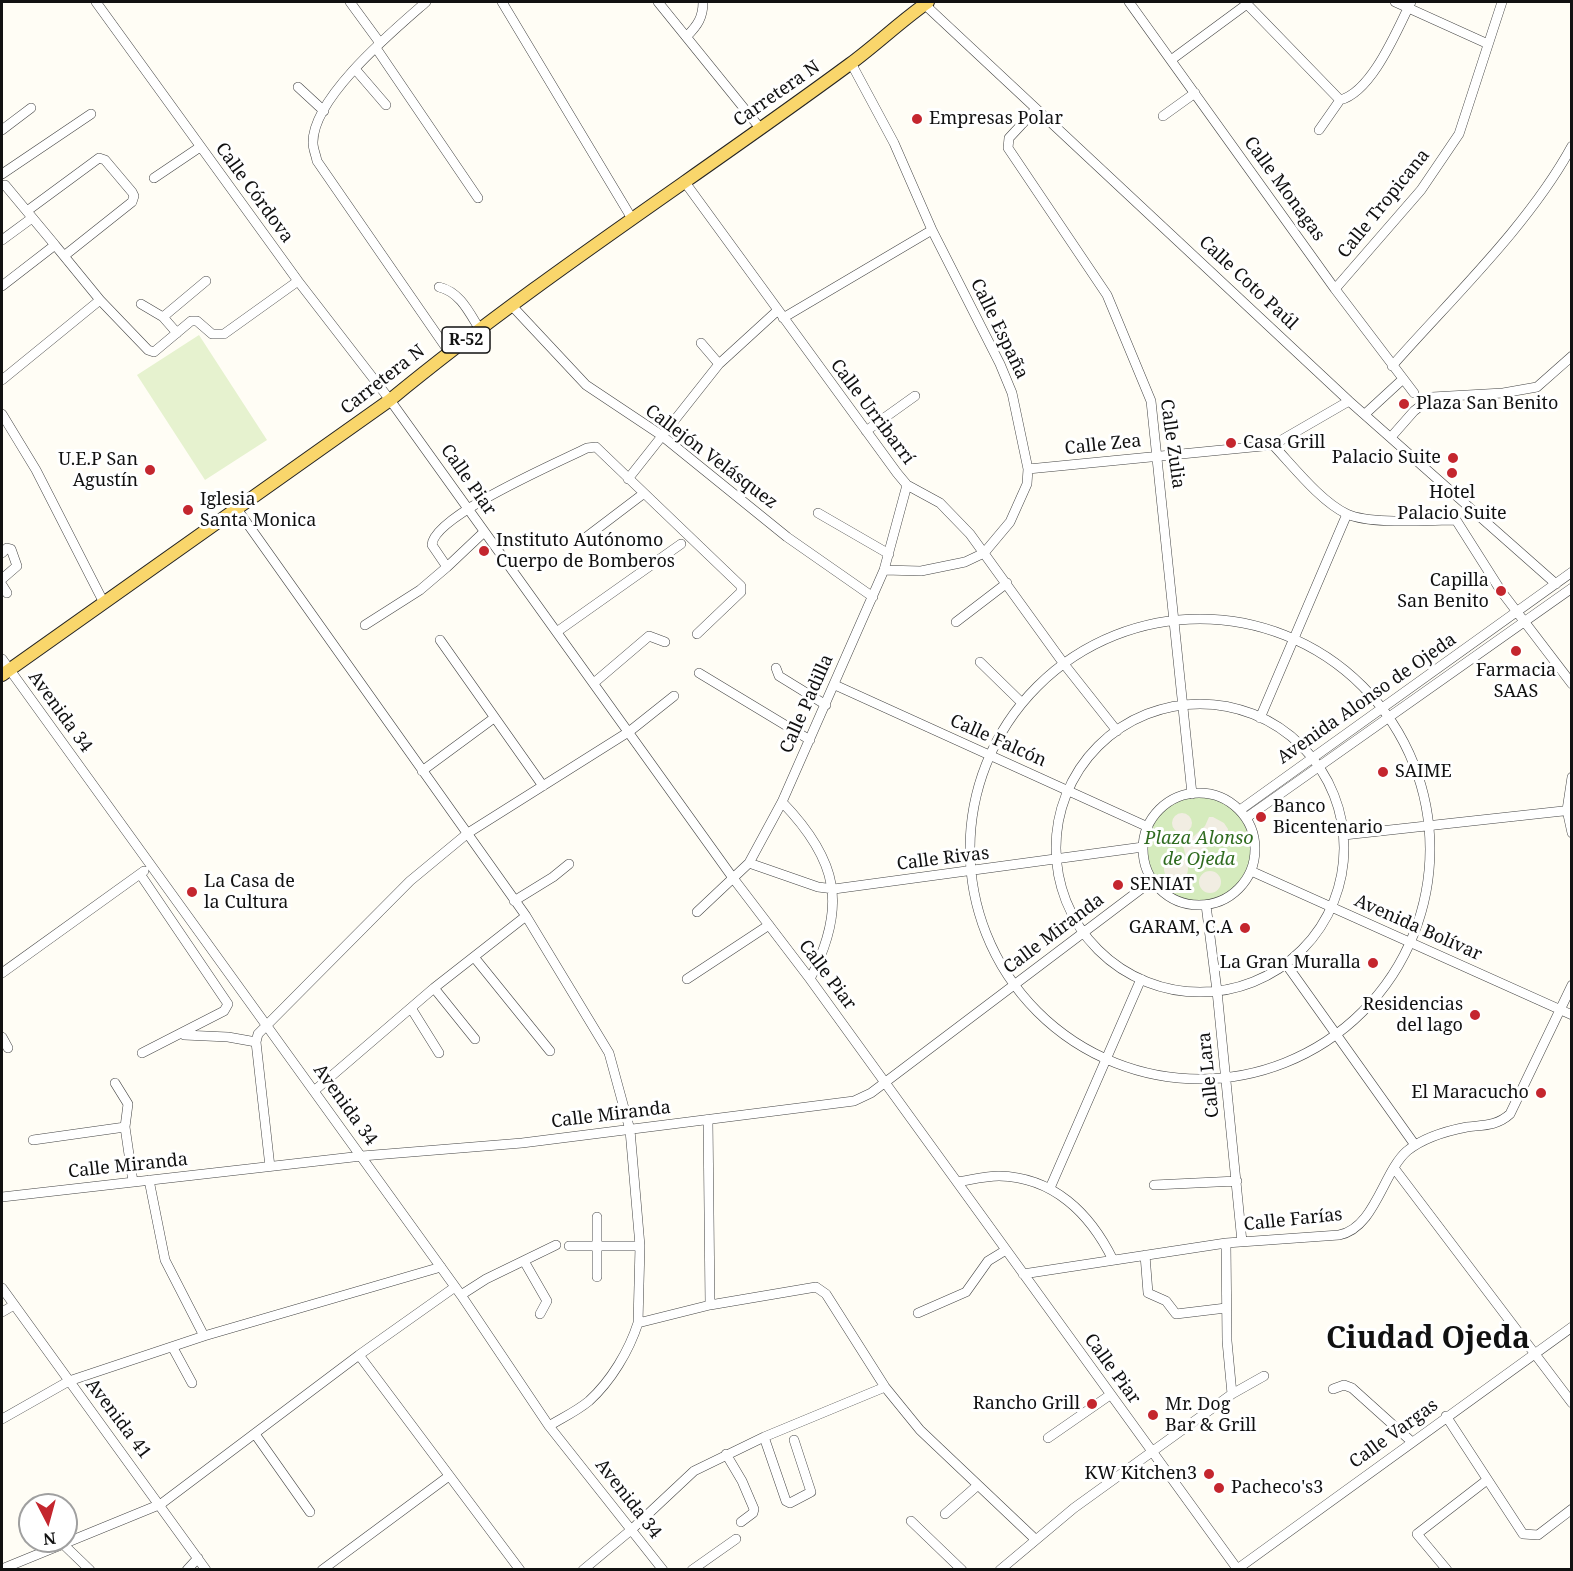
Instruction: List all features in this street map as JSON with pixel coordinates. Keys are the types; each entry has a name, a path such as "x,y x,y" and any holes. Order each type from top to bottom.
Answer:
{"main road":[{"name":"Carretera N","path":"4,668 104,603 390,400 449,352 632,218 851,63 925,2"}],"street":[{"name":"Calle Córdova","path":"96,2 298,280 390,400"},
{"path":"350,2 478,198"},
{"path":"426,2 378,46 335,91 324,111 313,142 317,161 449,352"},
{"path":"502,2 632,218"},
{"path":"658,2 760,128"},
{"path":"687,36 697,26 703,14 703,2"},
{"name":"Calle Coto Paúl","path":"925,2 1036,109 1349,401 1392,436 1556,584"},
{"name":"Calle Monagas","path":"1129,2 1335,289 1414,393"},
{"path":"1395,2 1409,4 1488,44"},
{"name":"Calle Tropicana","path":"1335,289 1421,190 1459,134 1502,2"},
{"path":"1171,60 1246,3 1340,100"},
{"path":"1319,130 1340,100 1349,98 1385,56 1409,4"},
{"name":"Calle España","path":"851,63 894,143 932,230 1012,393 1028,470 1027,484 1010,522 984,553 965,562 921,571 884,570"},
{"path":"355,69 386,105"},
{"path":"298,87 324,111"},
{"path":"1163,116 1195,93"},
{"path":"2,130 31,108"},
{"name":"Calle Zulia","path":"1036,109 1009,138 1008,148 1107,295 1151,400 1192,794"},
{"path":"2,174 91,114"},
{"path":"1392,366 1520,220 1559,169 1572,146"},
{"path":"154,178 200,147"},
{"path":"2,240 29,214 99,158 105,160 132,192 134,196 132,202 64,256"},
{"name":"Calle Urribarrí","path":"684,181 907,485 940,503 984,553 1064,664 1117,731"},
{"path":"3,184 100,300 148,350 159,349 191,321 197,321 212,334 224,334 298,280"},
{"path":"628,479 719,364 780,314 932,230"},
{"path":"2,286 55,244"},
{"path":"163,317 206,281"},
{"path":"439,287 451,290 458,296 480,330"},
{"path":"2,380 100,300"},
{"path":"141,304 163,317 177,333"},
{"name":"Callejón Velásquez","path":"513,307 586,385 661,435 787,537 873,597"},
{"path":"701,344 719,364"},
{"path":"1414,411 1414,393 1432,397 1503,393 1537,387 1572,356"},
{"path":"1365,414 1403,379"},
{"path":"866,431 915,396"},
{"path":"1392,436 1414,411 1432,397"},
{"name":"Calle Piar","path":"390,400 595,682 733,878 810,979 1237,1569"},
{"name":"Calle Zea","path":"1028,470 1273,445 1349,401"},
{"path":"2,414 36,470 104,603"},
{"path":"1273,445 1319,493 1347,514 1393,520 1456,520"},
{"path":"447,567 432,542 444,526 468,507 587,448 596,447 741,586 741,592 697,634"},
{"name":"Calle Padilla","path":"697,912 749,863 782,802 884,570 907,485"},
{"path":"585,538 643,494"},
{"path":"1456,520 1464,501"},
{"path":"237,509 526,916 609,1053 630,1130 640,1246 638,1323 630,1346 605,1382 588,1401 549,1426"},
{"path":"818,513 889,554"},
{"path":"1260,718 1347,514"},
{"path":"1456,520 1516,612 1572,684"},
{"path":"365,625 420,590 484,532"},
{"path":"558,631 681,544"},
{"path":"2,553 7,548 11,549 17,566 2,579"},
{"name":"Avenida Alonso de Ojeda","path":"1240,810 1572,572"},
{"path":"956,622 1007,583"},
{"name":"Avenida Alonso de Ojeda","path":"1246,818 1524,622 1569,593"},
{"path":"1174,621 1237,622 1294,639 1344,669 1383,708 1417,769 1430,826 1431,860 1427,894 1411,943 1380,993 1336,1034 1291,1060 1226,1078 1164,1075 1106,1058 1055,1028 1014,985 985,932 971,873 970,838 974,804 990,755 1022,703 1064,664 1117,635 1174,621"},
{"path":"595,682 649,636 665,642"},
{"path":"440,640 543,786"},
{"path":"980,662 1022,703"},
{"name":"Avenida 34","path":"4,668 362,1156 458,1291 549,1426 663,1569"},
{"path":"776,668 779,676 826,705"},
{"path":"699,674 810,740"},
{"name":"Calle Falcón","path":"835,685 1148,827"},
{"path":"270,1167 256,1042 258,1034 410,881 468,833 630,731 674,696"},
{"path":"1184,705 1223,706 1260,718 1289,735 1320,767 1334,794 1344,835 1343,873 1331,908 1311,940 1286,964 1253,982 1217,991 1180,991 1141,979 1109,960 1084,933 1067,905 1056,860 1058,825 1068,790 1088,757 1117,731 1149,714 1184,705"},
{"path":"422,771 494,718"},
{"path":"1572,777 1569,810 1572,833"},
{"path":"1192,794 1222,798 1240,810 1246,818 1255,844 1251,871 1233,894 1206,904 1188,903 1170,897 1153,880 1146,864 1143,847 1148,827 1166,805 1192,794"},
{"path":"782,802 808,831 818,847 834,889 828,934 810,979"},
{"path":"1344,835 1569,810"},
{"name":"Calle Rivas","path":"749,863 818,887 834,889 971,873 1143,847"},
{"path":"514,901 553,877 569,864"},
{"path":"2,973 151,866"},
{"name":"Avenida Bolívar","path":"1251,871 1572,1015"},
{"path":"140,874 228,1004 224,1011 182,1035 163,1041 142,1053"},
{"name":"Calle Miranda","path":"2,1197 362,1156 522,1143 854,1101 864,1098 885,1083 1153,880"},
{"name":"Calle Lara","path":"1206,904 1242,1242"},
{"path":"314,1091 434,988 526,916"},
{"path":"687,979 769,925"},
{"path":"474,957 550,1051"},
{"path":"1286,964 1415,1144"},
{"path":"1050,1188 1141,979"},
{"name":"Calle Farías","path":"1023,1274 1226,1243 1345,1234 1356,1228 1372,1207 1394,1168 1415,1144 1438,1134 1493,1124 1510,1114 1572,985"},
{"path":"434,988 475,1039"},
{"path":"411,1008 439,1053"},
{"path":"182,1035 228,1036 256,1042"},
{"path":"2,1037 8,1048"},
{"path":"116,1083 128,1104 125,1127 133,1182"},
{"path":"708,1119 710,1305"},
{"path":"33,1140 125,1127"},
{"path":"1394,1168 1572,1403"},
{"path":"957,1182 996,1176 1012,1177 1050,1188 1073,1204 1094,1225 1113,1260"},
{"path":"149,1180 165,1260 204,1336"},
{"path":"1154,1185 1237,1181"},
{"path":"597,1217 597,1277"},
{"path":"1226,1243 1226,1308 1232,1394"},
{"path":"569,1246 597,1244 640,1246"},
{"path":"78,1539 161,1504 359,1355 458,1291 556,1245"},
{"path":"918,1313 966,1292 988,1261 1006,1250"},
{"path":"1145,1255 1148,1293 1166,1301 1176,1314 1226,1308"},
{"path":"524,1261 547,1301 540,1314"},
{"path":"2,1419 69,1381 204,1336 441,1267"},
{"name":"Avenida 41","path":"2,1288 207,1569"},
{"path":"638,1323 710,1305 804,1288 821,1288 885,1387 920,1430 1035,1539"},
{"path":"2,1312 14,1305"},
{"name":"Calle Vargas","path":"1237,1569 1572,1327"},
{"path":"173,1348 192,1383"},
{"path":"359,1355 520,1569"},
{"path":"1000,1569 1035,1539 1152,1451 1232,1394 1263,1376"},
{"path":"1333,1389 1348,1386 1412,1442"},
{"path":"583,1569 631,1530 694,1471 764,1437 885,1387"},
{"path":"1048,1438 1110,1395"},
{"path":"1446,1416 1523,1534 1538,1535 1572,1509"},
{"path":"255,1434 310,1512"},
{"path":"764,1437 786,1501 790,1503 810,1495 812,1491 794,1440"},
{"path":"726,1454 742,1481 754,1509 753,1513 741,1522"},
{"path":"322,1569 449,1476"},
{"path":"1447,1569 1416,1534 1487,1480"},
{"path":"945,1514 978,1485"},
{"path":"911,1521 962,1569"},
{"path":"692,1569 736,1539"},
{"path":"2,1569 43,1553"},
{"path":"73,1553 90,1569"},
{"path":"187,1569 198,1558"}],"green space":[{"path":"199,335 267,440 205,480 137,375"},
{"name":"Plaza Alonso de Ojeda","path":"1199,793 1220,798 1238,810 1250,828 1255,849 1250,870 1238,888 1220,900 1199,905 1178,900 1160,888 1148,870 1143,849 1148,828 1160,810 1178,798"}],"shaded area":[{"path":"1182,813 1189,816 1192,823 1189,830 1182,833 1175,830 1172,823 1175,816"},
{"path":"1209,817 1224,823 1228,829 1227,836 1214,840 1195,859 1186,857 1183,846 1205,826"},
{"path":"1176,857 1185,860 1188,869 1185,878 1176,881 1167,878 1164,869 1167,860"},
{"path":"1210,871 1218,874 1221,882 1218,890 1210,893 1202,890 1199,882 1202,874"}],"place":[{"name":"Empresas Polar","path":"917,119"},
{"name":"Plaza San Benito","path":"1404,404"},
{"name":"Casa Grill","path":"1231,443"},
{"name":"Palacio Suite","path":"1453,458"},
{"name":"U.E.P San Agustín","path":"150,470"},
{"name":"Hotel Palacio Suite","path":"1452,473"},
{"name":"Iglesia Santa Monica","path":"188,510"},
{"name":"Instituto Autónomo Cuerpo de Bomberos","path":"484,551"},
{"name":"Capilla San Benito","path":"1501,591"},
{"name":"Farmacia SAAS","path":"1516,651"},
{"name":"SAIME","path":"1383,772"},
{"name":"Banco Bicentenario","path":"1261,817"},
{"name":"SENIAT","path":"1118,885"},
{"name":"La Casa de la Cultura","path":"192,892"},
{"name":"GARAM, C.A","path":"1245,928"},
{"name":"La Gran Muralla","path":"1373,963"},
{"name":"Residencias del lago","path":"1475,1015"},
{"name":"El Maracucho","path":"1541,1093"},
{"name":"Rancho Grill","path":"1092,1404"},
{"name":"Mr. Dog Bar & Grill","path":"1153,1415"},
{"name":"KW Kitchen3","path":"1209,1474"},
{"name":"Pacheco's3","path":"1219,1488"}],"district":[{"name":"Ciudad Ojeda","path":"1428,1339"}]}
